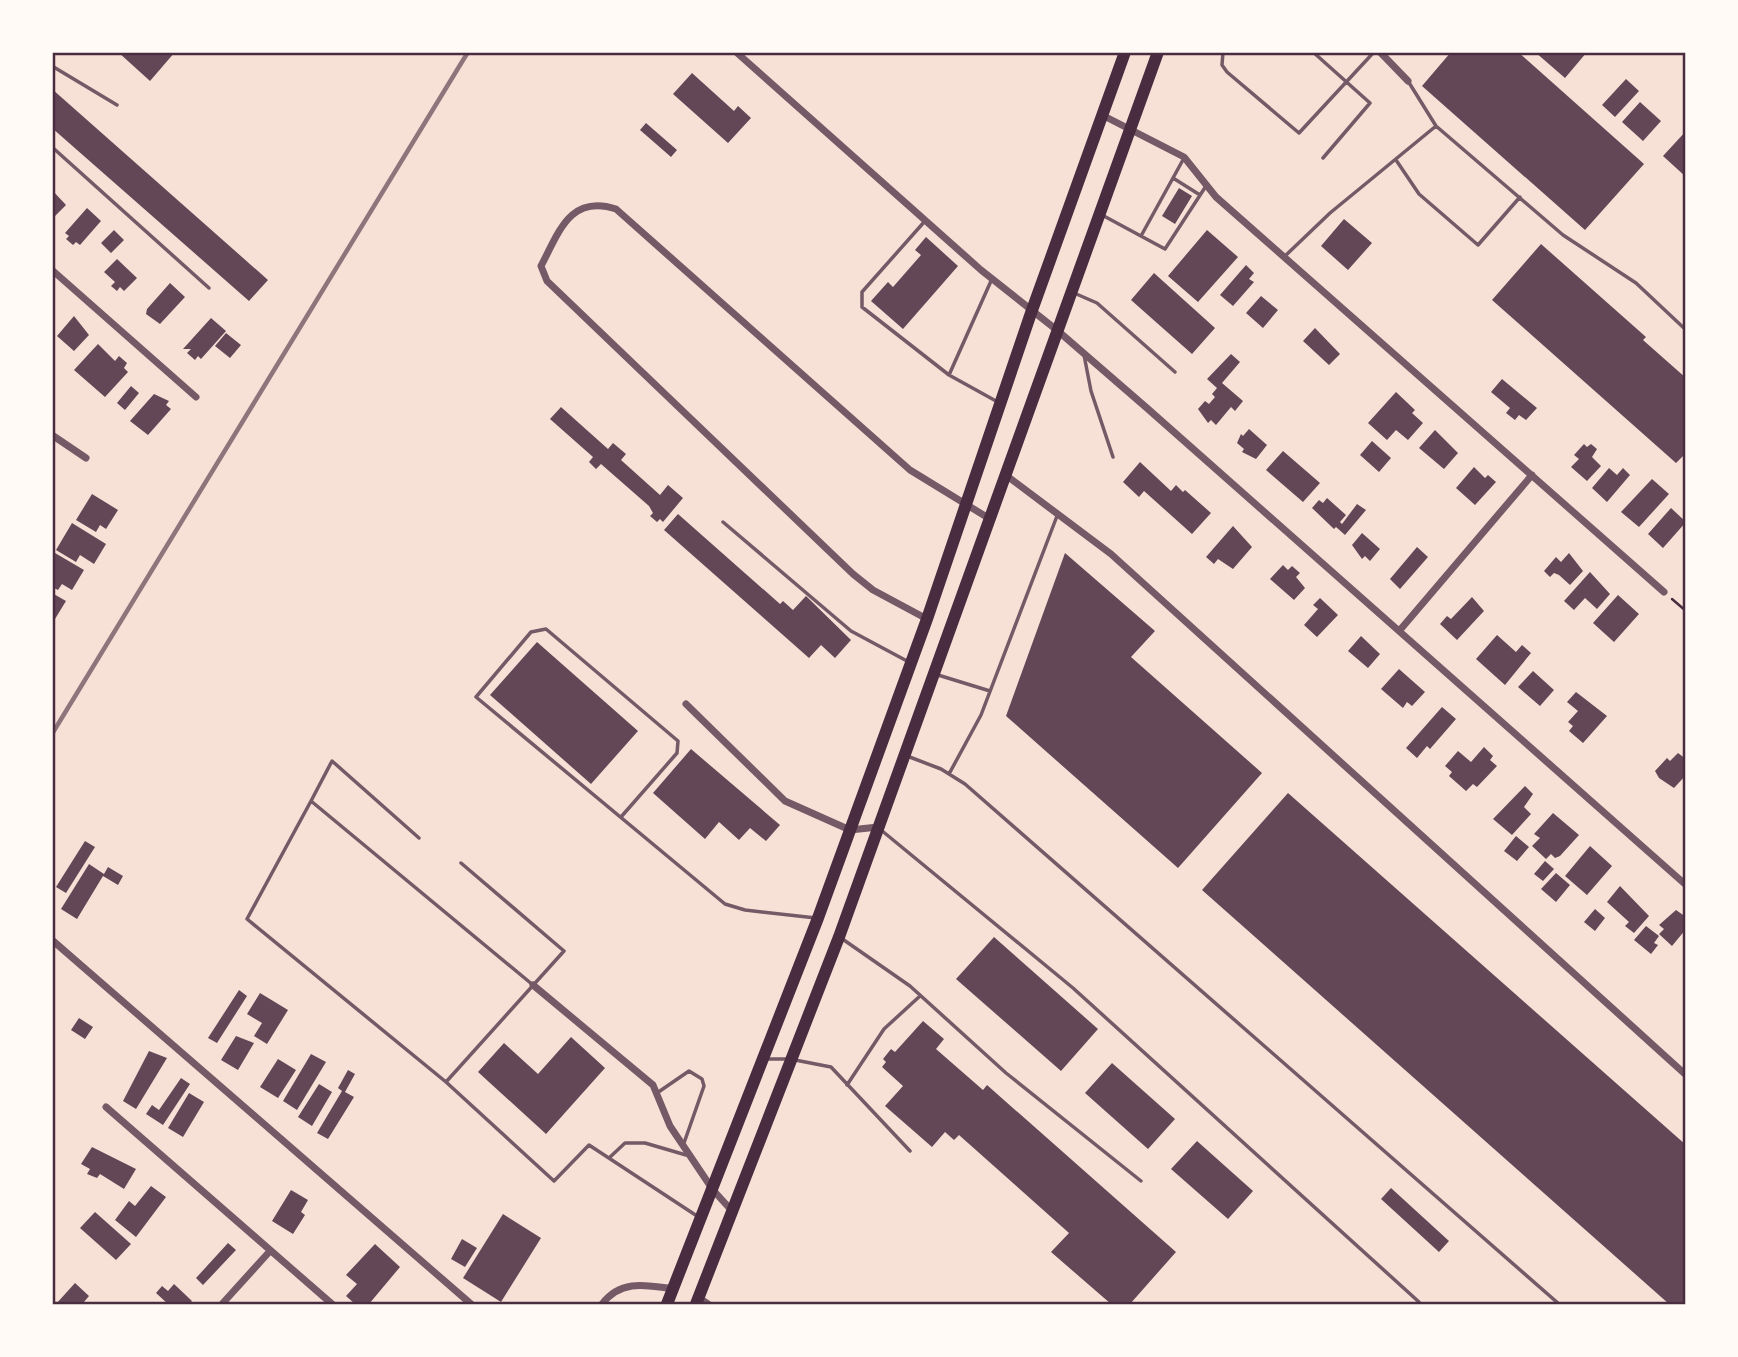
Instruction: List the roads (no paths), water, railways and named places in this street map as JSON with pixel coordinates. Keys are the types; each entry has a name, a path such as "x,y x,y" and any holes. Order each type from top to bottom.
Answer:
{"highway":[{"path":"667,1304 818,918 928,619 1031,313 1125,52"},
{"path":"701,1302 839,937 1158,52"}],"street":[{"path":"736,52 925,221 1031,313 1084,353 1400,630 1685,885"},
{"path":"1380,52 1408,81"},
{"path":"1102,115 1131,127 1184,157 1216,197 1664,592"},
{"path":"928,619 873,590 853,573 546,278 541,267 562,225 578,209 597,203 616,209 910,470 967,508 991,520"},
{"path":"52,270 196,397"},
{"path":"52,435 86,458"},
{"path":"1400,630 1532,475"},
{"path":"1007,476 1111,554 1685,1075"},
{"path":"686,704 785,801 850,830 878,827"},
{"path":"52,940 471,1304"},
{"path":"533,985 653,1085 683,1145 713,1190 733,1212"},
{"path":"106,1107 332,1304"},
{"path":"222,1304 270,1251"},
{"path":"602,1304 615,1290 639,1283 674,1289"}],"lane":[{"path":"1223,52 1222,65 1227,72 1299,133 1374,52"},
{"path":"1313,52 1370,103 1323,158"},
{"path":"52,66 117,105"},
{"path":"1408,81 1436,126 1563,235 1636,284 1685,330"},
{"path":"1285,256 1330,213 1436,126"},
{"path":"52,146 209,288"},
{"path":"1141,236 1184,157"},
{"path":"1396,160 1419,194 1478,246 1520,197"},
{"path":"1173,178 1200,195"},
{"path":"1100,214 1164,249 1207,184"},
{"path":"925,221 862,292 862,307 949,376 1002,404"},
{"path":"949,376 992,279"},
{"path":"1072,292 1097,303 1175,372"},
{"path":"1084,353 1091,391 1113,457"},
{"path":"949,775 975,728 1058,514"},
{"path":"723,522 851,631 911,663"},
{"path":"621,817 677,753 678,741 546,629 531,632 476,697 725,904 745,910 818,918"},
{"path":"935,673 990,691"},
{"path":"905,755 965,784 1559,1304"},
{"path":"419,838 332,761 247,919 446,1082 554,1181 589,1145 702,1219"},
{"path":"311,801 533,985"},
{"path":"878,827 1073,988 1419,1302"},
{"path":"446,1082 564,951 461,863"},
{"path":"839,937 920,996 1006,1073 1141,1181"},
{"path":"847,1085 884,1029 920,996"},
{"path":"762,1059 792,1059 831,1067 910,1151"},
{"path":"657,1094 689,1071 702,1079 704,1086 683,1145"},
{"path":"609,1158 625,1143 645,1143 691,1157"}],"railway":[{"path":"52,734 468,52"}]}
